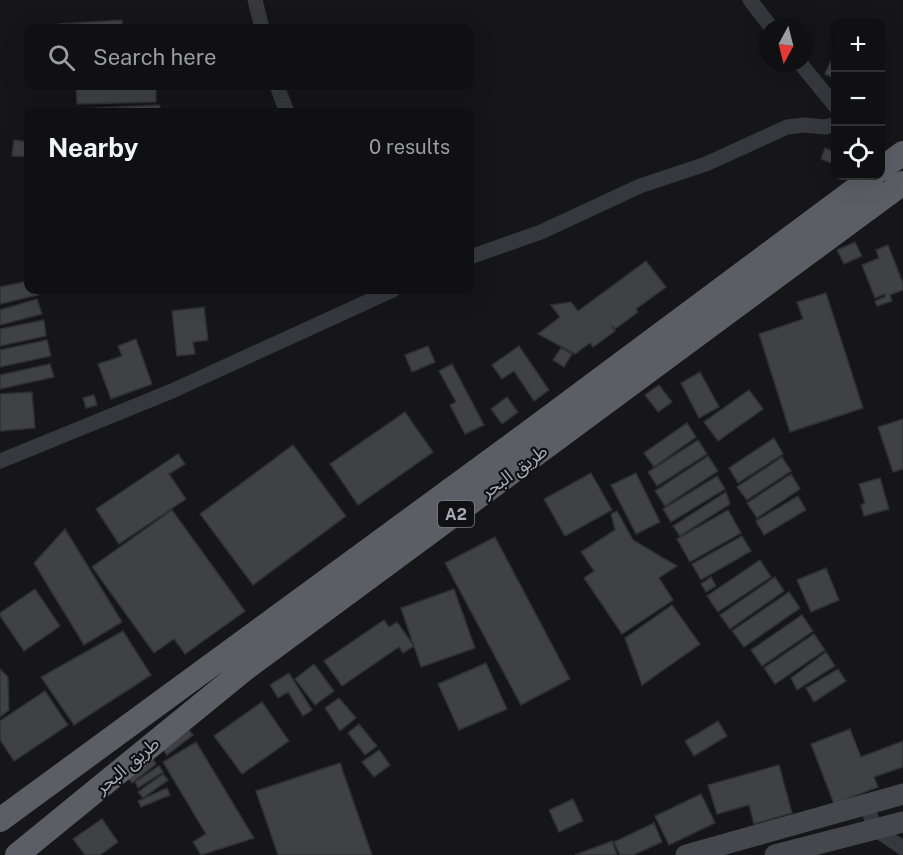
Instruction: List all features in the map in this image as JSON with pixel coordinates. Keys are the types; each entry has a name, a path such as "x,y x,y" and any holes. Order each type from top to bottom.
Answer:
{"highway":[{"name":"طريق البحر","path":"21,854 167,731 574,413 866,180"},
{"name":"طريق البحر","path":"0,820 152,710 903,183"},
{"path":"152,710 167,731"}],"main road":[{"path":"686,855 903,794"},
{"path":"776,855 903,822"}],"street":[{"path":"255,0 261,24"},
{"path":"750,0 764,18"},
{"path":"807,72 831,101"},
{"path":"279,90 285,108"},
{"path":"474,256 541,232 640,186 706,164 787,127 831,125"},
{"path":"0,461 172,391 384,294"},
{"path":"866,803 875,829 903,848"}],"building":[{"path":"122,20 122,24 59,24"},
{"path":"831,61 831,77 825,74"},
{"path":"76,90 156,90 156,102 77,104"},
{"path":"159,105 160,108 100,108"},
{"path":"14,140 24,141 24,157 12,156"},
{"path":"825,148 831,151 831,163 821,159"},
{"path":"855,242 862,256 844,264 837,250"},
{"path":"888,245 903,283 903,290 890,295 892,301 877,306 875,301 885,297 885,294 875,298 862,265 879,258 876,250"},
{"path":"646,261 666,287 636,309 638,312 615,329 612,326 615,331 593,347 590,343 575,354 538,334 560,317 551,305 571,302 578,311"},
{"path":"24,282 24,294 38,295 0,304 0,287"},
{"path":"826,293 863,408 790,432 759,334 803,319 797,302"},
{"path":"37,299 42,314 0,325 0,310"},
{"path":"204,307 208,340 193,342 195,354 177,356 172,311"},
{"path":"44,320 46,336 0,346 0,329"},
{"path":"136,339 152,384 111,399 98,364 122,356 118,346"},
{"path":"47,340 51,356 0,367 0,350"},
{"path":"428,346 435,362 412,372 405,355"},
{"path":"519,346 549,390 534,401 514,371 502,379 492,365"},
{"path":"561,348 572,354 564,367 553,360"},
{"path":"50,364 54,377 0,389 0,375"},
{"path":"452,364 484,425 465,434 450,405 456,402 439,371"},
{"path":"700,372 719,407 699,418 681,383"},
{"path":"659,385 672,402 658,412 645,395"},
{"path":"749,390 763,409 718,441 704,422"},
{"path":"32,392 35,428 0,431 0,394"},
{"path":"94,395 97,405 86,408 83,398"},
{"path":"507,397 518,412 502,424 491,409"},
{"path":"405,412 433,452 358,505 330,464"},
{"path":"903,419 903,469 893,472 878,427"},
{"path":"687,423 696,437 654,467 644,453"},
{"path":"774,438 783,454 738,483 729,468"},
{"path":"698,440 707,454 657,486 648,472"},
{"path":"293,445 346,516 253,585 200,514"},
{"path":"178,454 185,464 169,474 186,499 119,544 96,509"},
{"path":"708,456 718,471 665,506 655,491"},
{"path":"782,457 791,471 747,500 737,487"},
{"path":"591,473 612,510 565,536 544,499"},
{"path":"636,473 660,522 636,534 611,485"},
{"path":"791,474 800,489 757,518 747,503"},
{"path":"717,476 725,489 671,522 663,509"},
{"path":"880,478 889,509 864,516 861,505 865,503 859,484"},
{"path":"726,492 730,504 680,536 673,526"},
{"path":"798,496 806,510 764,535 756,521"},
{"path":"172,510 245,611 185,654 174,639 154,653 92,567"},
{"path":"728,510 741,533 690,562 677,539"},
{"path":"617,511 633,540 677,566 659,578 673,600 622,634 584,578 594,571 581,552 615,530 611,514"},
{"path":"65,529 122,622 84,645 34,563"},
{"path":"742,536 751,551 701,580 692,564"},
{"path":"495,537 570,679 521,705 445,563"},
{"path":"760,560 771,577 718,612 707,596"},
{"path":"826,568 839,600 811,612 797,580"},
{"path":"711,577 716,586 706,592 701,584"},
{"path":"775,577 784,591 730,629 720,615"},
{"path":"35,589 60,626 24,651 0,613"},
{"path":"454,589 475,648 421,667 401,608"},
{"path":"789,592 800,608 744,647 732,631"},
{"path":"672,605 700,644 642,685 625,638"},
{"path":"802,615 813,631 762,666 751,650"},
{"path":"384,620 389,627 397,622 414,646 403,653 399,647 342,686 324,661"},
{"path":"123,631 151,675 74,725 41,677"},
{"path":"814,634 825,650 775,684 764,668"},
{"path":"826,652 835,666 797,690 791,678"},
{"path":"486,663 507,709 459,730 438,684"},
{"path":"314,664 334,691 315,705 295,679"},
{"path":"0,669 8,677 9,710 0,717"},
{"path":"838,669 846,681 814,702 806,688"},
{"path":"289,673 312,710 303,716 288,692 278,698 270,685"},
{"path":"45,691 68,725 14,761 0,740 0,721"},
{"path":"339,698 356,718 340,731 325,708"},
{"path":"262,702 289,741 242,774 214,736"},
{"path":"718,721 727,736 694,756 685,741"},
{"path":"359,724 377,746 365,755 348,733"},
{"path":"850,729 861,757 903,741 903,767 874,777 878,787 834,804 811,744"},
{"path":"189,730 193,735 167,755 163,750"},
{"path":"196,742 254,838 201,855 193,842 206,834 163,762"},
{"path":"379,750 390,765 374,777 362,762"},
{"path":"152,758 156,764 132,783 127,777"},
{"path":"340,763 372,855 278,855 256,791"},
{"path":"779,765 792,813 754,824 749,805 717,814 708,785"},
{"path":"159,766 163,772 138,788 135,782"},
{"path":"163,774 168,780 143,798 138,792"},
{"path":"167,788 170,795 141,807 138,801"},
{"path":"701,794 715,823 669,845 655,816"},
{"path":"573,799 583,821 559,832 549,810"},
{"path":"102,819 118,842 100,855 85,855 73,839"},
{"path":"654,823 662,842 633,855 620,855 614,842"},
{"path":"612,841 617,855 575,855"}]}
